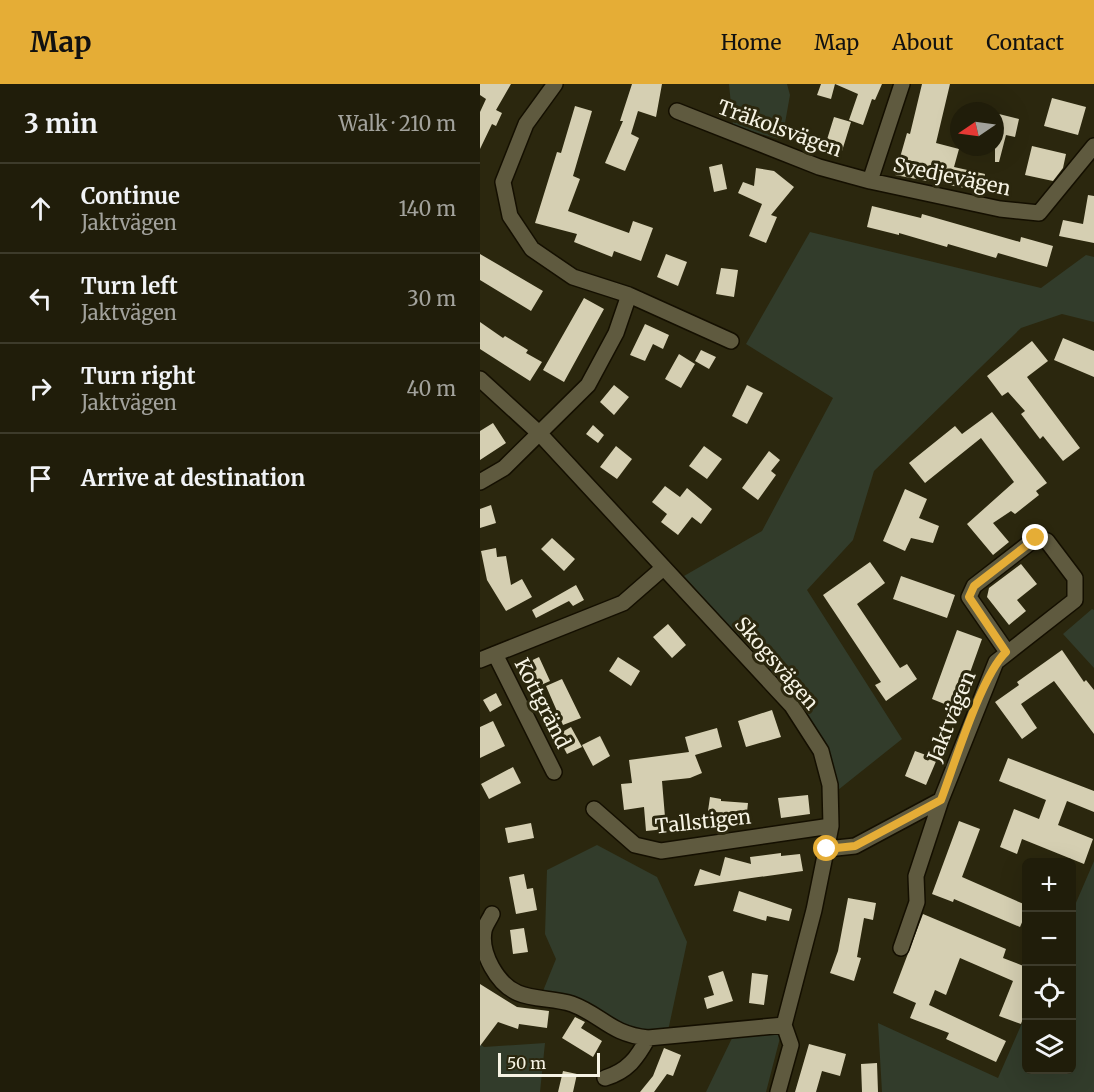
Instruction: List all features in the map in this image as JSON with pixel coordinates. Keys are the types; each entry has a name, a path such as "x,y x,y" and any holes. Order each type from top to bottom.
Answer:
{"street":[{"path":"555,84 525,124 503,182 510,216 532,249 573,277 629,295 731,341"},
{"name":"Svedjevägen","path":"902,84 870,181 1000,209 1039,213 1094,146"},
{"name":"Träkolsvägen","path":"677,111 819,167 870,181"},
{"path":"480,482 504,468 588,385 616,333 629,295"},
{"name":"Skogsvägen","path":"480,379 540,434 662,569 792,706 820,751 830,785 831,826 784,1025 791,1045 778,1092"},
{"name":"Jaktvägen","path":"901,948 917,902 916,876 941,800 996,662 1075,600 1075,578 1047,541 1036,538 974,586 969,597 1006,652"},
{"path":"480,660 623,603 662,569"},
{"name":"Kottgränd","path":"495,654 554,772"},
{"path":"827,849 855,846 941,800"},
{"name":"Tallstigen","path":"594,809 635,845 660,851 831,826"},
{"path":"492,914 484,931 486,955 497,975 517,992 574,1005 604,1024 630,1036 648,1038 784,1025"},
{"path":"605,1078 621,1073 636,1058 648,1038"}],"green space":[{"path":"729,84 787,84 790,95 782,140 733,126"},
{"path":"810,232 1041,288 1086,255 1094,257 1094,322 1062,314 1021,328 874,471 853,540 807,590 902,739 838,790 828,750 794,700 684,576 762,531 833,398 746,344"},
{"path":"1092,609 1094,610 1094,668 1063,634"},
{"path":"597,845 657,877 687,942 668,1031 626,1029 565,996 543,991 556,959 545,934 547,870"},
{"path":"1094,861 1094,1092 882,1092 878,1023 998,1078 1022,1023 1022,1074 1076,1074 1076,903"},
{"path":"734,1034 781,1034 766,1092 706,1092"},
{"path":"545,1043 540,1092 480,1092 480,1044 484,1047"}],"building":[{"path":"480,84 511,84 496,110 502,113 496,126 492,124 480,149 480,112 486,99 480,95"},
{"path":"632,84 662,84 656,117 638,111 631,134 639,138 625,171 605,163 623,121 620,121"},
{"path":"821,84 835,84 831,99 817,95"},
{"path":"835,84 882,84 875,100 872,99 863,125 849,120 858,94"},
{"path":"922,84 950,84 936,143 950,147 950,156 957,156 954,167 985,174 981,191 895,175 907,133 910,134"},
{"path":"1052,98 1086,107 1078,135 1044,126"},
{"path":"575,106 592,111 573,176 580,179 568,211 629,233 633,221 653,228 641,261 614,251 612,257 574,242 577,234 535,223 557,152 561,153"},
{"path":"1004,115 1019,119 1015,137 1006,135 1004,143"},
{"path":"834,117 851,122 842,151 825,146"},
{"path":"1032,146 1066,154 1063,168 1053,181 1025,175"},
{"path":"995,156 1001,156 999,162 995,162"},
{"path":"722,164 727,189 714,192 709,167"},
{"path":"756,168 774,171 794,187 771,215 777,217 766,243 749,236 762,204 738,193 743,182 754,186"},
{"path":"1088,195 1094,196 1094,243 1059,236 1063,220 1083,224"},
{"path":"872,206 921,218 922,214 1020,242 1021,237 1053,246 1047,267 998,253 996,258 948,244 947,247 899,233 899,235 867,227"},
{"path":"480,254 543,291 531,311 480,280"},
{"path":"666,254 687,262 678,286 657,277"},
{"path":"721,268 738,270 734,297 716,294"},
{"path":"584,298 604,309 564,382 543,370"},
{"path":"480,322 503,338 505,336 528,350 526,353 542,362 530,381 480,349"},
{"path":"645,324 669,335 663,349 653,344 645,361 630,355"},
{"path":"1063,338 1094,351 1094,377 1054,360"},
{"path":"1032,341 1048,361 1027,377 1080,448 1063,461 1043,436 1040,439 1021,414 1025,411 1008,392 1002,396 987,376"},
{"path":"701,350 716,357 709,369 695,361"},
{"path":"679,354 695,364 681,388 665,379"},
{"path":"614,385 629,397 614,415 600,402"},
{"path":"747,385 763,393 747,424 732,416"},
{"path":"992,412 1047,483 1036,491 1039,495 1015,514 1011,511 993,523 1009,542 993,555 967,524 1014,482 981,438 925,483 909,463 955,426 962,434"},
{"path":"493,423 506,443 480,460 480,431"},
{"path":"593,425 604,435 598,443 586,434"},
{"path":"616,446 632,459 617,479 600,467"},
{"path":"704,446 722,459 707,479 689,466"},
{"path":"769,451 780,460 771,471 776,475 758,500 742,488"},
{"path":"665,486 680,497 687,488 712,509 701,524 692,517 678,535 661,522 667,514 652,502"},
{"path":"905,489 927,499 919,518 939,526 933,543 911,538 905,551 883,541"},
{"path":"491,505 496,523 480,528 480,509"},
{"path":"552,538 575,559 564,571 541,549"},
{"path":"496,548 497,557 506,556 511,585 522,579 532,597 506,611 487,580 481,551"},
{"path":"870,562 885,583 857,604 900,668 907,664 917,679 886,701 875,685 881,682 823,595"},
{"path":"1021,564 1037,584 1017,600 1026,611 1009,625 987,597 989,588"},
{"path":"901,576 955,595 947,618 893,599"},
{"path":"576,585 584,600 573,606 569,601 536,618 532,610"},
{"path":"668,624 686,645 672,658 653,637"},
{"path":"957,630 982,639 957,709 932,699"},
{"path":"1062,650 1084,682 1086,680 1094,690 1094,734 1054,681 1021,704 1037,728 1022,739 995,702 1019,685 1017,682"},
{"path":"539,657 550,681 532,689 522,665"},
{"path":"618,657 640,671 631,686 609,671"},
{"path":"562,679 581,718 563,725 546,686"},
{"path":"496,693 502,705 490,712 483,700"},
{"path":"772,710 781,737 746,747 738,721"},
{"path":"493,721 505,746 480,758 480,727"},
{"path":"571,727 582,747 567,754 557,735"},
{"path":"717,728 722,747 695,755 702,773 690,778 662,781 666,829 646,831 644,807 624,810 621,784 632,783 629,760 689,752 685,737"},
{"path":"600,736 610,756 593,766 582,745"},
{"path":"915,751 937,759 926,785 905,776"},
{"path":"1008,758 1094,791 1094,812 1067,801 1058,825 1093,839 1084,864 1076,861 1076,858 1069,858 1022,839 1017,854 1000,847 1014,809 1039,819 1046,800 999,781"},
{"path":"513,767 521,783 489,799 481,784"},
{"path":"808,795 810,814 781,818 778,798"},
{"path":"710,797 721,799 721,801 748,803 746,821 723,820 724,813 708,811"},
{"path":"959,821 980,829 962,877 1022,903 1022,922 1020,927 954,899 953,902 932,894"},
{"path":"531,823 534,838 508,843 505,828"},
{"path":"781,853 781,856 800,854 803,871 694,886 700,869 720,876 725,857 751,864 750,857"},
{"path":"524,874 527,889 533,888 537,910 516,914 509,877"},
{"path":"739,891 792,909 789,921 767,916 766,921 733,911"},
{"path":"848,898 876,903 873,920 864,918 857,957 861,958 854,981 830,973 838,951"},
{"path":"923,914 1006,949 1003,958 1022,965 1022,1021 1021,1024 999,1016 1013,981 960,958 946,995 935,990 929,1005 1006,1041 996,1062 946,1039 949,1033 910,1018 916,1003 893,993"},
{"path":"524,928 528,952 513,954 510,930"},
{"path":"723,971 733,1001 707,1009 704,998 714,995 708,976"},
{"path":"752,973 768,975 764,1005 749,1003"},
{"path":"480,984 517,1007 549,1011 547,1028 519,1024 518,1029 498,1022 480,1046"},
{"path":"575,1017 585,1022 581,1028 602,1041 593,1057 562,1038"},
{"path":"809,1044 846,1054 840,1076 822,1071 816,1092 795,1092"},
{"path":"664,1048 681,1055 673,1076 667,1074 654,1092 640,1092 653,1076"},
{"path":"877,1063 878,1092 862,1092 861,1064"},
{"path":"563,1071 577,1074 573,1092 558,1092"}],"route":[{"path":"827,849 855,846 941,800 977,705 996,662 1006,652 969,597 974,586 1036,538"}]}
